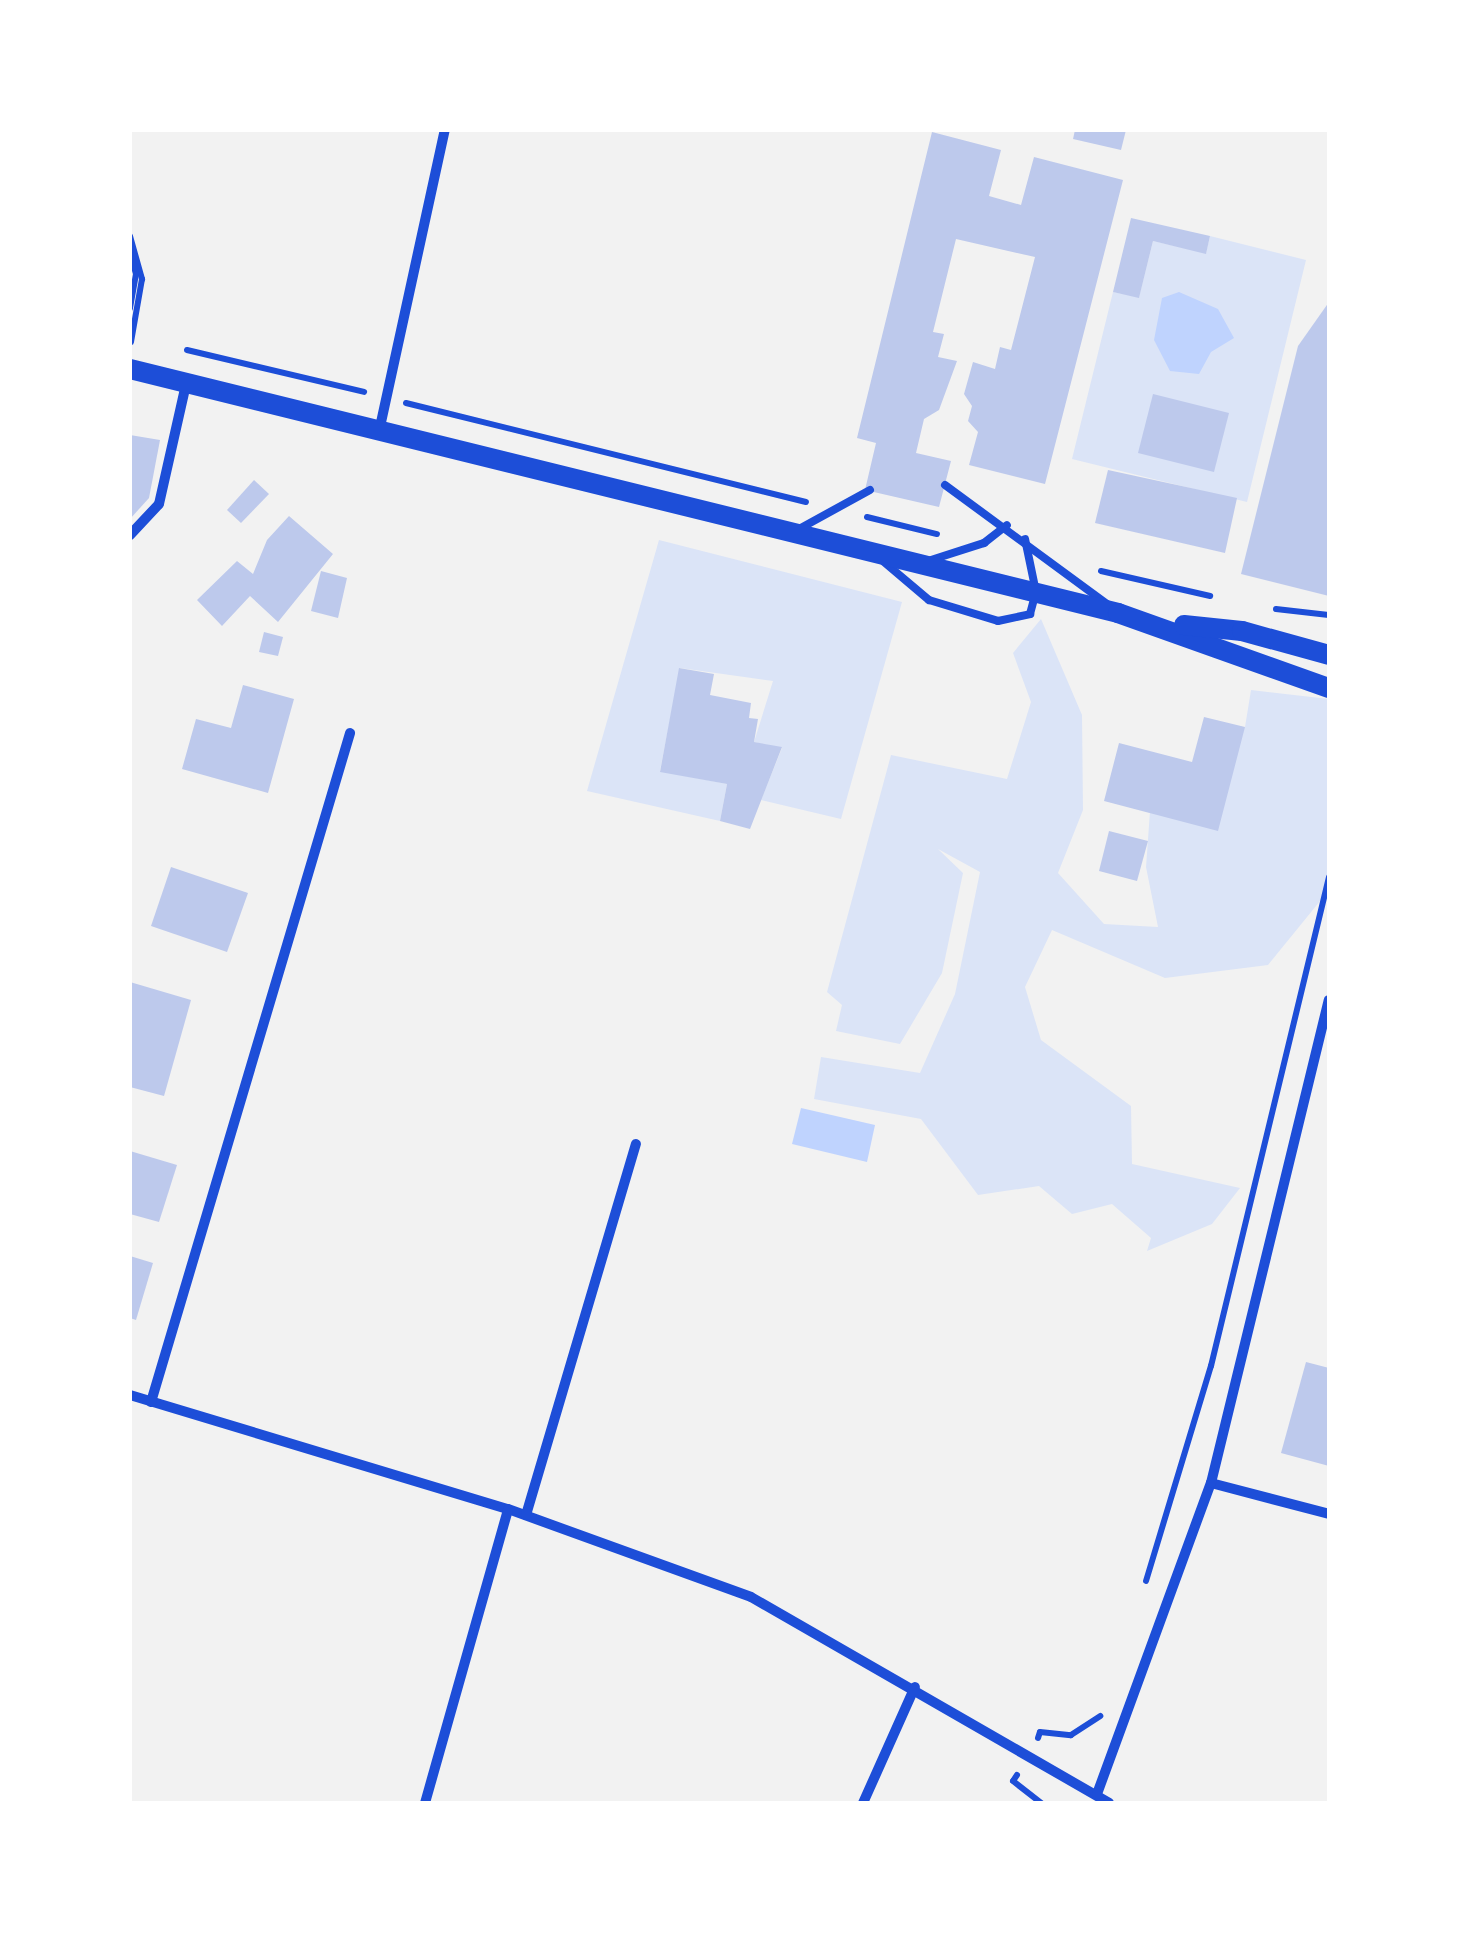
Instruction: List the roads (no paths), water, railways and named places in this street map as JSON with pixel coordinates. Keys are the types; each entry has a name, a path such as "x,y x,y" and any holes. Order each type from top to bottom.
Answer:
{"main road":[{"path":"130,368 187,379 1118,613 1329,688"},
{"path":"1142,620 1242,632 1329,654"},
{"path":"1213,644 1329,668"}],"street":[{"path":"380,428 445,130"},
{"path":"130,535 159,504 187,379"},
{"path":"151,1402 350,733"},
{"path":"1098,1794 1211,1483 1329,1000"},
{"path":"526,1516 636,1144"},
{"path":"130,1395 508,1509 751,1597 915,1687 1109,1803"},
{"path":"1211,1483 1329,1514"},
{"path":"424,1803 508,1509"},
{"path":"864,1803 915,1687"}],"lane":[{"path":"945,485 1026,539 1118,613"},
{"path":"794,531 870,490"},
{"path":"919,563 981,544 1007,525"},
{"path":"869,550 929,600 998,621 1030,614 1036,592 1026,539"}],"water":[{"path":"1179,292 1218,309 1234,338 1211,352 1199,374 1170,371 1154,340 1162,298"},
{"path":"801,1108 875,1125 867,1162 792,1144"}]}
